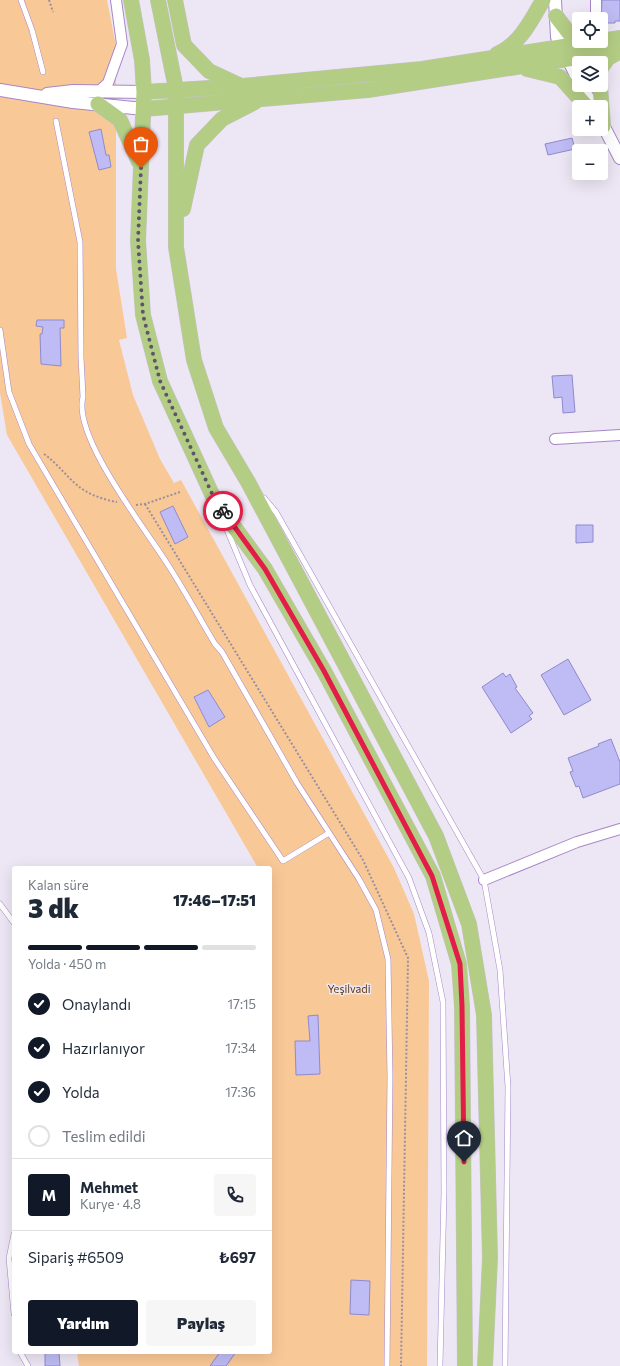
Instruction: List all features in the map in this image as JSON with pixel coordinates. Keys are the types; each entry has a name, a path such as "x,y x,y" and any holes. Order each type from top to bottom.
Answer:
{"main road":[{"path":"131,0 142,60 144,92 138,241 143,315 160,381 215,500 265,569 312,651 425,862 432,876 460,964 462,1006 465,1366"},
{"path":"158,0 176,89 176,247 194,360 216,428 248,482 436,836 469,924 484,1015 490,1258 485,1366"},
{"path":"175,0 184,45 209,71 242,86"},
{"path":"488,58 502,52 517,41 543,0"},
{"path":"556,16 572,37"},
{"path":"608,39 620,38"},
{"path":"144,109 368,90 519,68 576,48"},
{"path":"144,92 242,86 422,68 488,58 620,51"},
{"path":"608,58 620,51"},
{"path":"519,68 560,77 581,100"},
{"path":"98,98 120,120 141,168"},
{"path":"176,247 187,184 197,145 222,119 261,99"}],"street":[{"path":"98,98 108,84 122,44 116,0"},
{"path":"555,0 557,37 572,67"},
{"path":"596,0 596,12"},
{"path":"0,90 28,95 98,98 144,92"},
{"path":"98,98 144,109"},
{"path":"608,135 620,158"},
{"path":"555,439 620,435"},
{"path":"484,880 577,842 620,829"}],"lane":[{"path":"21,0 32,30 43,72"},
{"path":"56,121 80,242 81,357 83,397 81,403 85,426 98,457 170,567 215,644 222,652 297,783 359,879 376,910 388,959 390,1085 387,1366"},
{"path":"0,330 10,392 28,444 214,758 283,861 329,833"},
{"path":"248,482 276,512 484,880 500,970 508,1087 505,1366"},
{"path":"215,500 250,585 409,878 429,933 443,1002 444,1192 440,1366"},
{"path":"0,904 12,920"},
{"path":"12,1244 9,1258 12,1292"},
{"path":"21,1354 28,1366"}],"path":[{"path":"49,0 53,12"},
{"path":"28,444 51,459 78,486 106,500 129,505 145,504 180,492"},
{"path":"145,504 364,860 408,958 401,1366"}],"green space":[{"name":"Yeşilvadi","path":"0,0 107,0 116,46 116,269 127,338 119,340 133,395 160,459 174,483 181,480 394,868 414,914 429,981 427,1366 79,1366 77,1354 272,1354 272,866 257,866 7,435 0,393"}],"building":[{"path":"602,0 620,0 620,21 608,23 608,12 601,12"},
{"path":"101,129 106,155 109,155 111,167 99,170 89,132"},
{"path":"572,138 574,144 572,144 572,150 548,155 545,144"},
{"path":"37,320 64,320 64,328 60,328 61,366 41,364 40,334 42,334 43,327 36,326"},
{"path":"572,375 575,412 563,413 562,397 554,398 552,376"},
{"path":"173,506 188,537 175,544 160,512"},
{"path":"576,525 593,525 593,542 576,543"},
{"path":"568,659 591,700 564,715 541,675"},
{"path":"503,673 506,677 510,674 517,687 515,688 533,713 529,716 532,719 511,733 482,687"},
{"path":"208,690 225,717 209,727 194,697"},
{"path":"611,739 620,762 620,784 583,798 579,786 576,787 570,772 573,771 568,758 599,746 598,744"},
{"path":"318,1015 320,1074 296,1075 295,1041 310,1041 308,1016"},
{"path":"351,1280 370,1281 369,1315 350,1314"},
{"path":"45,1354 59,1354 60,1366 45,1366"},
{"path":"219,1354 235,1354 226,1366 210,1366"}],"way so far":[{"path":"141,168 138,241 143,315 160,381 215,500 223,511"}],"route":[{"path":"223,511 265,569 324,671 432,876 460,964 464,1162"}]}
